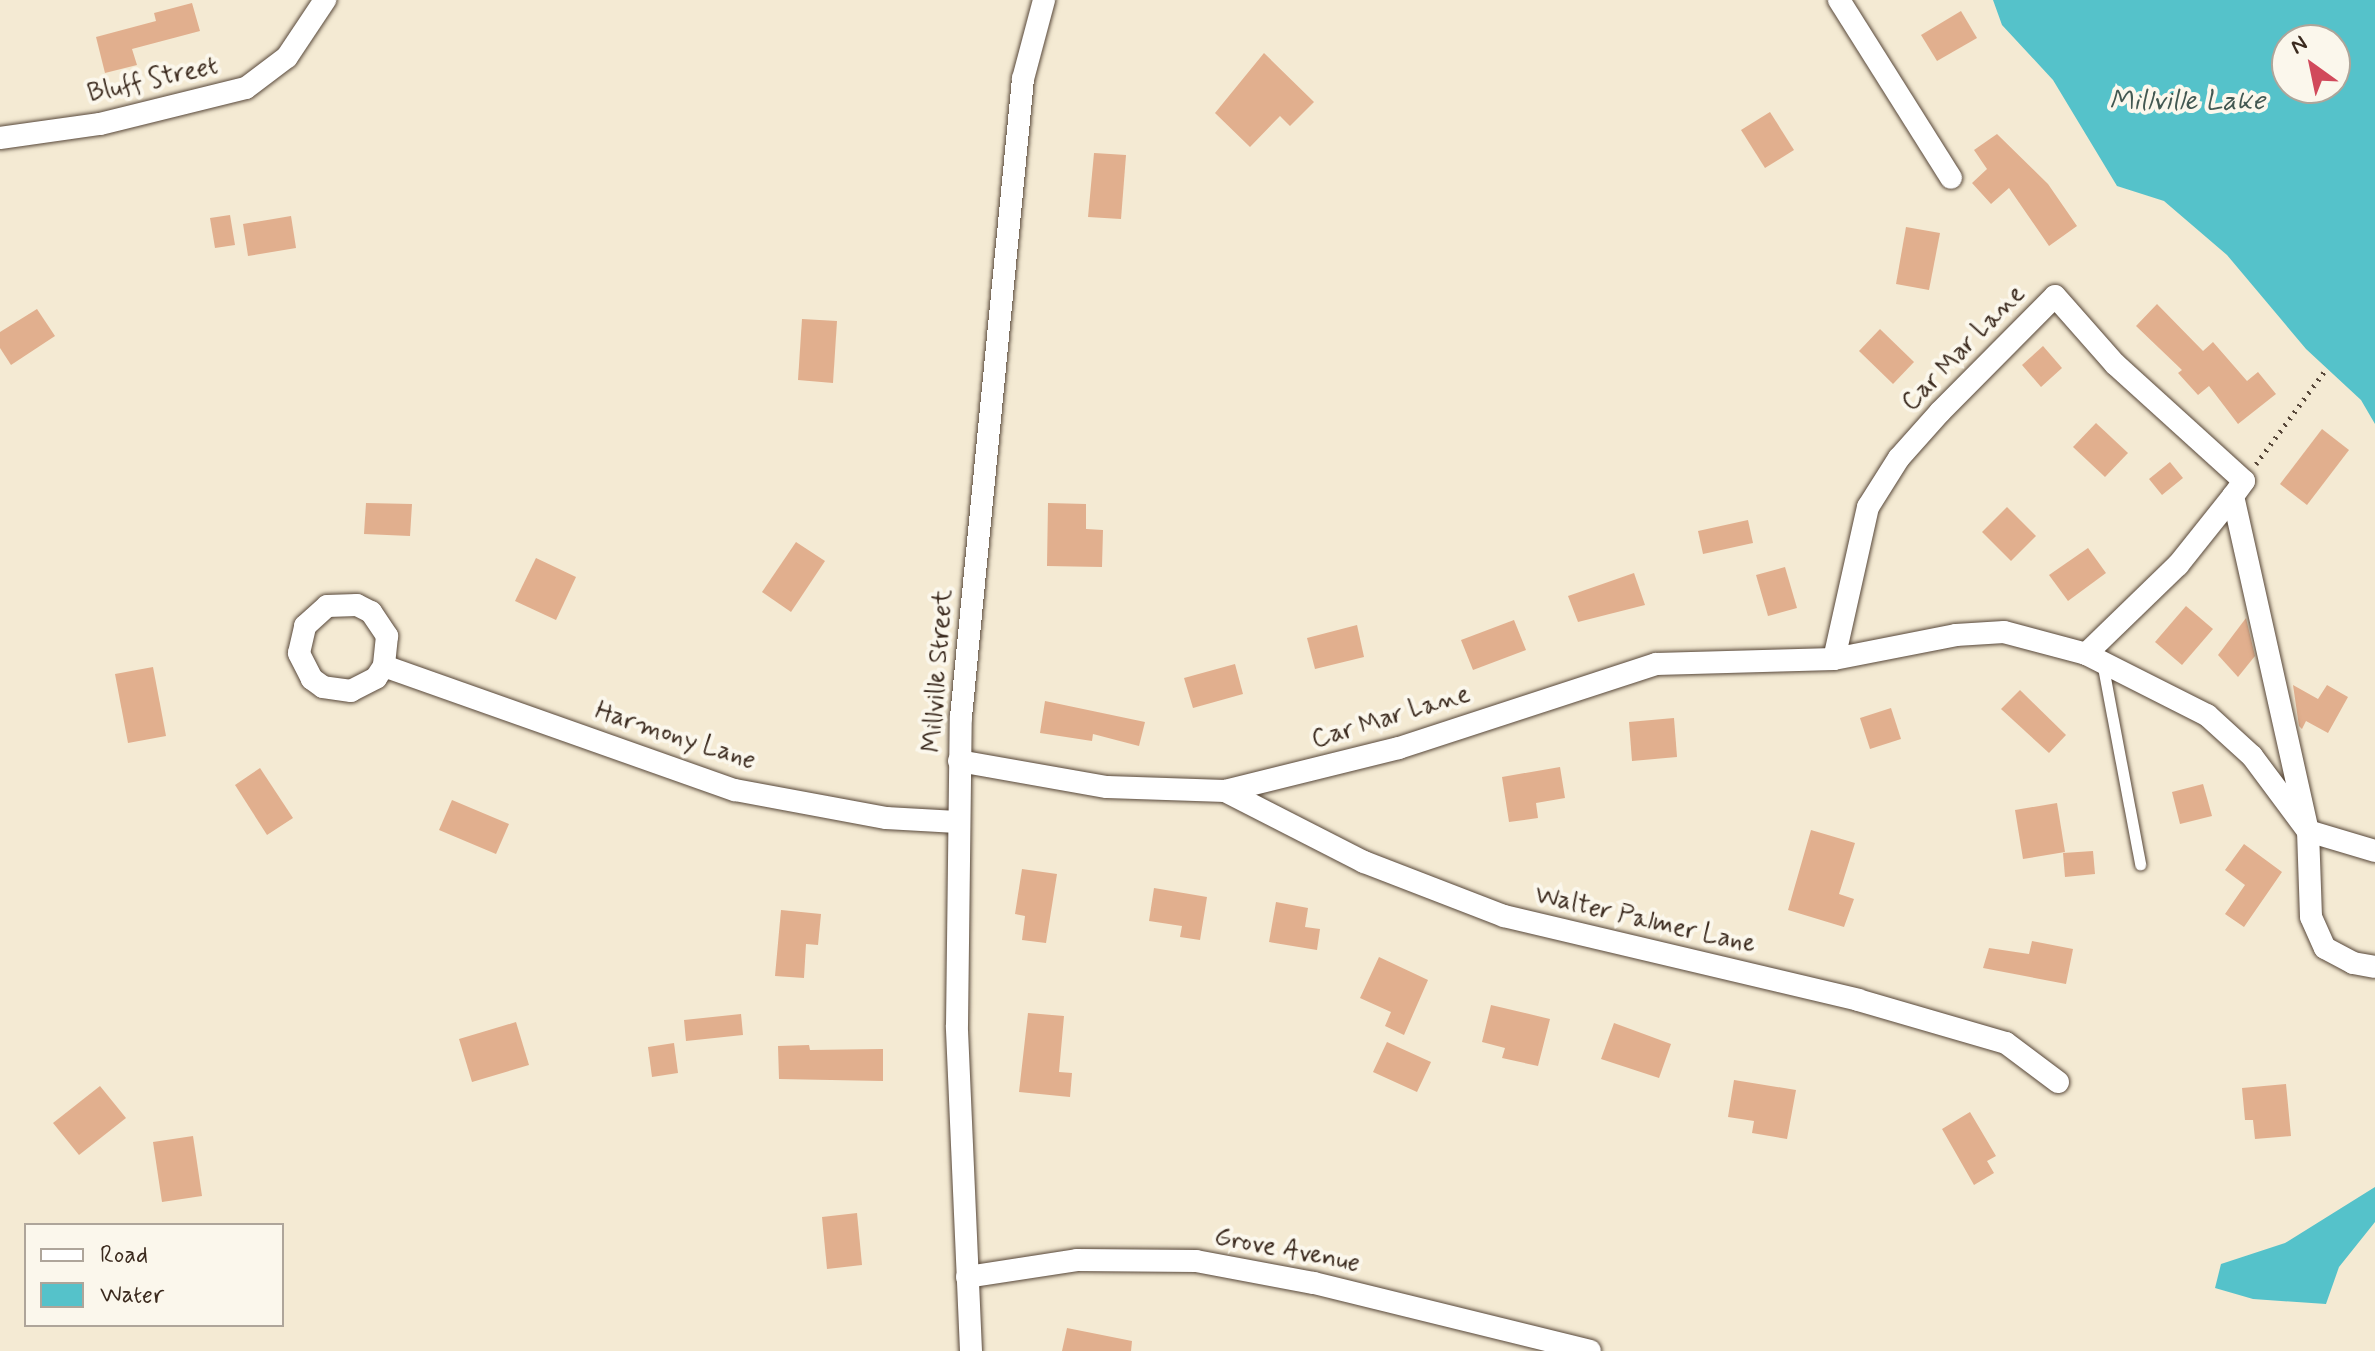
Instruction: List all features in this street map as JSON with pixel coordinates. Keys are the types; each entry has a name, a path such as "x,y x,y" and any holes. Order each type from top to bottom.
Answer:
{"street":[{"name":"Bluff Street","path":"0,138 100,124 246,88 287,57 325,0"},
{"name":"Millville Street","path":"971,1351 957,1025 959,761 1023,79 1044,0"},
{"path":"1839,0 1951,178"},
{"name":"Car Mar Lane","path":"1834,659 1868,507 1909,447 2055,296 2115,364 2238,489"},
{"path":"2094,658 2178,565 2238,489"},
{"path":"2238,489 2308,831 2311,917 2325,948 2353,963 2375,967"},
{"path":"357,605 371,612 387,636 384,666 376,678 351,691 323,687 312,679 299,653 305,626 327,606 357,605"},
{"name":"Car Mar Lane","path":"959,761 1107,787 1225,791 1399,748 1656,664 1834,659 1956,635 2004,632 2094,658 2207,715 2252,756 2308,831"},
{"name":"Harmony Lane","path":"384,666 735,790 886,818 957,822"},
{"name":"Walter Palmer Lane","path":"1225,791 1364,862 1504,916 1858,1000 2006,1043 2058,1082"},
{"path":"2308,831 2375,851"},
{"name":"Grove Avenue","path":"967,1277 1077,1260 1196,1261 1314,1283 1590,1351"}],"lane":[{"path":"2094,658 2140,864"}],"path":[{"path":"2238,489 2327,368"}],"water":[{"name":"Millville Lake","path":"1993,0 2375,0 2375,424 2361,400 2306,349 2227,255 2164,201 2117,186 2053,80 2002,25"},
{"path":"2375,1187 2375,1222 2339,1267 2326,1304 2253,1299 2215,1288 2221,1264 2285,1243"}],"building":[{"path":"192,3 200,31 132,49 137,65 105,73 96,37 156,21 154,13"},
{"path":"1961,11 1977,38 1937,61 1921,35"},
{"path":"1264,53 1314,102 1290,126 1280,116 1250,147 1215,113"},
{"path":"1770,112 1794,150 1765,168 1741,130"},
{"path":"1997,134 2048,184 2077,226 2049,246 2009,188 1991,204 1972,183 1987,169 1974,150"},
{"path":"1094,153 1126,155 1121,219 1088,217"},
{"path":"230,215 235,245 215,248 210,218"},
{"path":"291,216 296,248 248,256 243,224"},
{"path":"1906,227 1940,233 1929,290 1896,284"},
{"path":"2157,304 2203,351 2213,342 2247,381 2258,372 2276,394 2238,424 2209,386 2198,395 2178,373 2182,370 2136,326"},
{"path":"37,309 55,336 11,365 0,348 0,332"},
{"path":"802,319 837,321 833,383 798,380"},
{"path":"1880,329 1914,362 1893,384 1859,351"},
{"path":"2043,346 2062,368 2041,387 2022,365"},
{"path":"2096,423 2128,453 2105,477 2073,447"},
{"path":"2322,429 2349,450 2307,505 2280,484"},
{"path":"2170,462 2183,478 2162,495 2149,479"},
{"path":"366,503 412,504 410,536 364,534"},
{"path":"1048,503 1086,504 1086,529 1103,530 1102,567 1047,566"},
{"path":"2007,507 2036,536 2011,561 1982,532"},
{"path":"1748,520 1753,543 1703,554 1698,531"},
{"path":"796,542 825,561 791,612 762,592"},
{"path":"2088,548 2106,573 2068,601 2049,575"},
{"path":"536,558 576,577 556,620 515,601"},
{"path":"1785,567 1797,608 1768,616 1756,575"},
{"path":"1634,573 1645,605 1578,622 1568,596"},
{"path":"2186,606 2213,629 2182,665 2155,642"},
{"path":"2246,618 2255,656 2238,677 2218,655"},
{"path":"1514,620 1526,650 1473,670 1461,640"},
{"path":"1357,625 1364,657 1315,669 1307,638"},
{"path":"1235,664 1243,694 1193,708 1184,678"},
{"path":"153,667 166,736 128,743 115,674"},
{"path":"2293,685 2318,699 2327,685 2348,697 2328,733 2306,721 2302,729 2299,726"},
{"path":"2020,690 2066,735 2049,753 2001,709"},
{"path":"1045,701 1145,722 1139,746 1093,734 1092,741 1040,733"},
{"path":"1891,708 1901,739 1870,749 1860,718"},
{"path":"1674,718 1677,757 1632,761 1629,722"},
{"path":"1560,767 1565,798 1536,803 1538,818 1509,822 1502,777"},
{"path":"260,768 293,818 267,835 235,785"},
{"path":"2203,784 2212,816 2180,824 2172,792"},
{"path":"452,800 509,824 496,854 439,830"},
{"path":"2057,803 2065,852 2023,859 2015,810"},
{"path":"1811,830 1855,843 1839,894 1854,899 1844,927 1788,910"},
{"path":"2244,844 2282,872 2244,927 2225,914 2245,885 2225,870"},
{"path":"2093,851 2095,874 2065,877 2063,853"},
{"path":"1022,869 1057,874 1046,943 1022,940 1025,916 1015,914"},
{"path":"1154,888 1207,897 1200,940 1180,937 1182,926 1149,921"},
{"path":"1276,902 1308,908 1305,927 1320,929 1317,950 1269,942"},
{"path":"781,910 821,914 818,945 806,944 804,978 775,976"},
{"path":"2032,941 2073,949 2066,984 1983,968 1989,948 2029,954"},
{"path":"1379,957 1428,980 1404,1035 1385,1026 1391,1012 1360,998"},
{"path":"1491,1005 1550,1019 1538,1066 1502,1058 1505,1048 1482,1042"},
{"path":"1028,1013 1064,1016 1059,1072 1072,1073 1070,1097 1019,1092"},
{"path":"741,1014 743,1035 686,1041 684,1020"},
{"path":"516,1022 529,1065 472,1082 459,1039"},
{"path":"1614,1023 1671,1044 1659,1078 1601,1059"},
{"path":"1387,1042 1431,1062 1417,1092 1373,1072"},
{"path":"674,1043 678,1073 652,1077 648,1047"},
{"path":"809,1045 810,1050 883,1049 883,1081 779,1079 778,1046"},
{"path":"1734,1080 1796,1090 1787,1139 1752,1133 1754,1121 1728,1117"},
{"path":"2286,1084 2291,1136 2255,1139 2253,1120 2245,1120 2242,1088"},
{"path":"100,1086 126,1118 79,1155 53,1123"},
{"path":"1970,1112 1996,1156 1987,1161 1994,1173 1974,1185 1942,1129"},
{"path":"193,1136 202,1196 162,1202 153,1142"},
{"path":"857,1213 862,1265 827,1269 822,1217"},
{"path":"1067,1328 1132,1341 1131,1351 1062,1351"}]}
